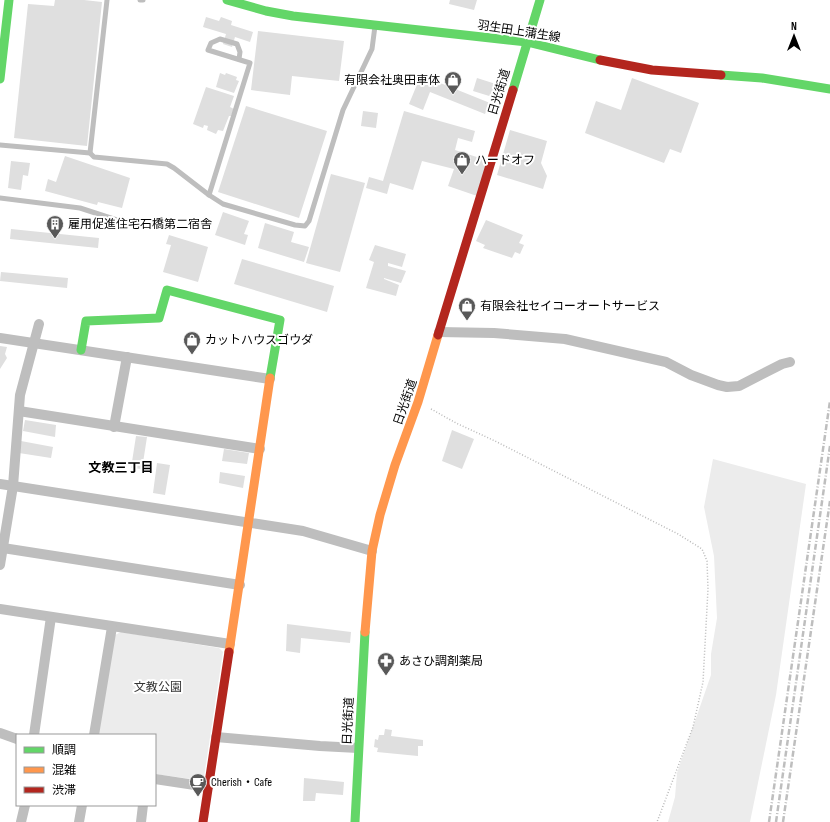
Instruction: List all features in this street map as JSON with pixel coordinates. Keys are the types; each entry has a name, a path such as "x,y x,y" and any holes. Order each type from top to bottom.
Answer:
{"main road":[{"path":"0,79 9,0"},
{"name":"日光街道","path":"355,822 358,748 368,600 372,551 380,515 395,465 418,402 540,0"},
{"name":"羽生田上蒲生線","path":"233,1 293,16 527,42 640,69 751,77 830,89"},
{"path":"81,350 86,322 159,318 167,290 280,320 203,822"}],"street":[{"path":"0,565 13,486 20,395 39,324"},
{"path":"439,332 494,333 565,339 666,362 691,375 727,387 739,386 782,364 790,362"},
{"path":"0,338 270,379"},
{"path":"114,427 127,357"},
{"path":"19,411 260,449"},
{"path":"0,484 304,531 372,551"},
{"path":"3,548 240,585"},
{"path":"0,609 230,644"},
{"path":"34,734 51,617"},
{"path":"94,734 112,627"},
{"path":"0,733 16,739"},
{"path":"216,737 358,748"},
{"path":"156,779 208,787"},
{"path":"21,822 25,806"},
{"path":"79,822 82,806"},
{"path":"141,822 143,806"}],"lane":[{"path":"90,153 107,0"},
{"path":"0,145 90,153 94,157 168,164 223,204 295,225 305,226 309,221 343,110 372,49 375,26"},
{"path":"209,195 250,63 208,50 211,43 220,39 237,44 240,52 239,59"},
{"path":"0,198 80,208 123,222"}],"path":[{"path":"418,402 456,423 678,534 702,549 707,561 708,589 703,682 693,727 657,822"}],"green space":[{"path":"713,459 806,484 776,695 750,822 668,822 675,797 677,773 711,675 711,654 717,618 714,556 704,507"},
{"name":"文教公園","path":"121,632 219,648 223,652 204,777 198,780 156,774 156,734 98,734 115,635"}],"building":[{"path":"55,0 84,0 102,2 87,146 14,138 28,4 54,6"},
{"path":"450,0 477,0 474,10 449,4"},
{"path":"206,17 219,21 221,17 232,21 231,25 253,32 250,42 235,37 232,47 223,44 226,34 203,27"},
{"path":"258,31 344,41 339,81 292,76 290,95 251,90"},
{"path":"220,73 225,75 226,73 237,77 236,80 239,81 234,93 216,87"},
{"path":"418,74 490,103 485,114 430,92 423,110 409,104 416,87 413,86"},
{"path":"477,78 502,86 499,99 473,91"},
{"path":"632,78 699,103 681,153 670,149 664,163 585,133 596,101 621,110"},
{"path":"206,87 234,96 230,107 234,109 231,116 229,116 223,131 218,130 216,134 207,130 208,126 204,125 203,128 193,124"},
{"path":"246,106 327,131 299,218 218,192"},
{"path":"363,111 378,113 376,128 361,126"},
{"path":"404,111 475,131 472,142 458,138 455,150 489,161 480,197 448,186 454,169 422,161 413,190 390,183 387,194 366,188 369,177 383,181"},
{"path":"510,130 547,141 541,163 547,176 543,189 497,175"},
{"path":"65,156 130,178 122,208 98,202 97,205 45,191 48,179 56,182"},
{"path":"11,161 30,163 28,176 23,175 21,190 8,188"},
{"path":"331,174 365,183 340,272 306,263"},
{"path":"223,212 249,221 244,234 248,235 245,245 215,235"},
{"path":"486,220 523,235 519,243 524,245 520,254 515,252 512,258 483,248 485,245 476,241"},
{"path":"265,223 294,232 291,242 309,247 304,262 258,248"},
{"name":"雇用促進住宅石橋第二宿舎","path":"11,229 99,238 98,248 10,239"},
{"path":"169,235 208,247 198,282 163,272 171,245 166,244"},
{"path":"375,245 406,254 402,267 388,263 388,266 406,271 401,283 384,278 399,285 396,296 366,288 374,262 369,260"},
{"path":"242,259 334,286 327,312 234,284"},
{"path":"1,272 68,278 67,288 0,281"},
{"path":"0,346 7,347 5,354 7,358 0,369"},
{"path":"25,420 56,425 55,437 23,431"},
{"path":"452,430 474,439 462,469 442,461"},
{"path":"136,436 147,437 142,469 131,468"},
{"path":"21,441 53,447 51,458 19,453"},
{"path":"224,449 249,453 247,464 222,461"},
{"path":"157,463 170,465 165,495 153,493"},
{"path":"220,472 245,476 243,488 219,483"},
{"path":"287,624 351,632 350,643 301,638 300,653 286,651"},
{"path":"385,729 392,730 391,736 423,740 423,746 418,746 418,756 377,752 378,748 374,747 375,739 378,740 379,735 384,735"},
{"path":"304,778 344,782 343,795 316,793 315,801 303,801"}],"railway":[{"path":"769,822 830,401"},
{"path":"776,822 830,446"},
{"path":"783,822 830,501"}],"traffic: fast":[{"path":"0,79 9,0"},
{"path":"227,0 266,11 293,16 527,42 600,60"},
{"path":"513,90 540,0"},
{"path":"721,75 762,78 830,89"},
{"path":"81,350 86,321 159,318 167,290 280,320 270,378"},
{"path":"355,822 365,632"}],"traffic: slow":[{"path":"365,632 372,551 380,515 395,465 418,402 438,335"},
{"path":"229,652 270,378"}],"traffic: jam":[{"path":"600,60 652,70 721,75"},
{"path":"438,335 513,90"},
{"path":"203,822 229,652"}],"place":[{"name":"有限会社奥田車体","path":"453,95"},
{"name":"ハードオフ","path":"462,175"},
{"name":"雇用促進住宅石橋第二宿舎","path":"55,239"},
{"name":"有限会社セイコーオートサービス","path":"467,321"},
{"name":"カットハウスゴウダ","path":"192,355"},
{"name":"あさひ調剤薬局","path":"386,676"},
{"name":"Cherish・Cafe","path":"198,797"}],"district":[{"name":"文教三丁目","path":"121,467"}]}
